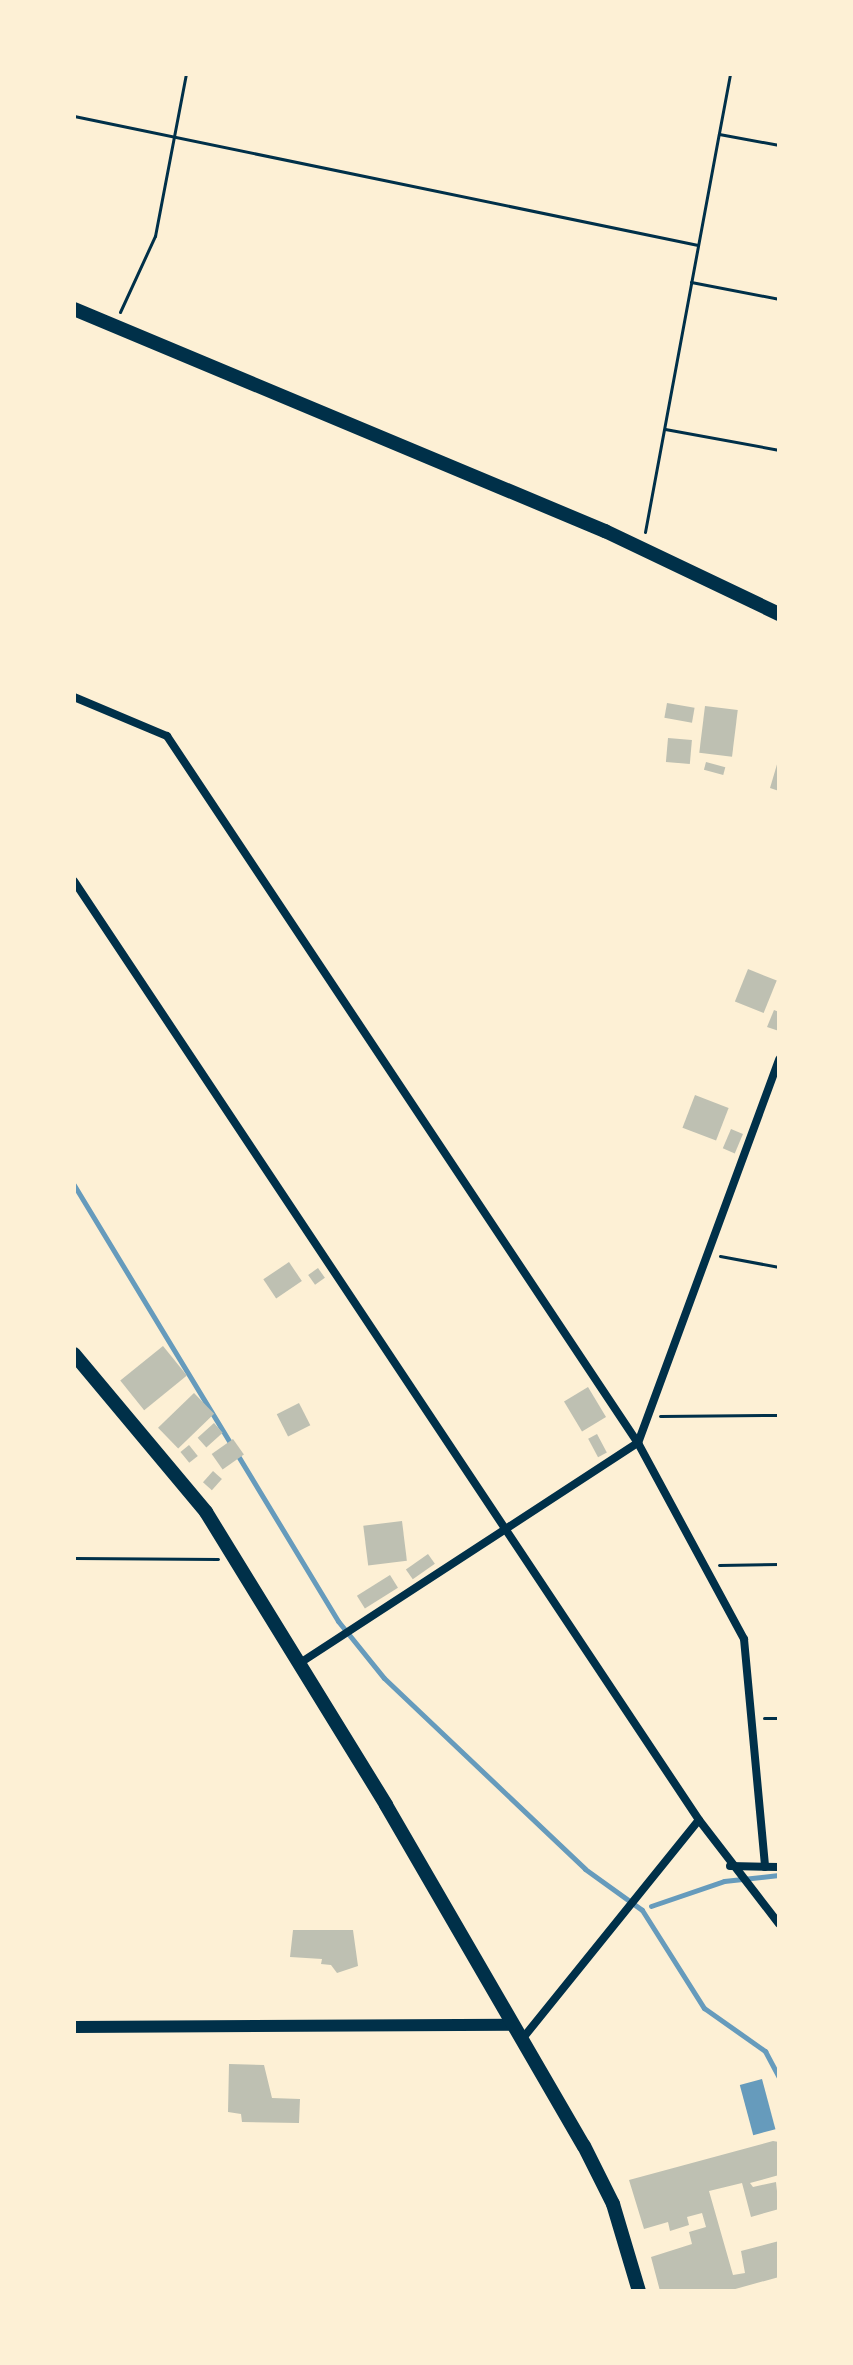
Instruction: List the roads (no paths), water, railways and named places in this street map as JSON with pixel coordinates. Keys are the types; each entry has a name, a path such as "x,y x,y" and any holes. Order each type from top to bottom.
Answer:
{"main road":[{"path":"74,309 643,548 779,614"},
{"path":"74,1354 163,1455 237,1559 300,1663 512,2025 523,2038 613,2204 639,2291"}],"street":[{"path":"74,697 167,736 638,1443 744,1639 765,1867"},
{"path":"74,881 730,1866 779,1924"},
{"path":"300,1663 638,1443 779,1059"},
{"path":"523,2038 699,1820"},
{"path":"730,1866 779,1867"},
{"path":"74,2027 512,2025"}],"water":[{"path":"762,2079 775,2129 753,2135 740,2085"}],"waterway":[{"path":"74,1185 338,1621 384,1678 585,1869 642,1910 704,2008 765,2051 779,2077"},
{"path":"651,1906 724,1881 779,1875"}]}
